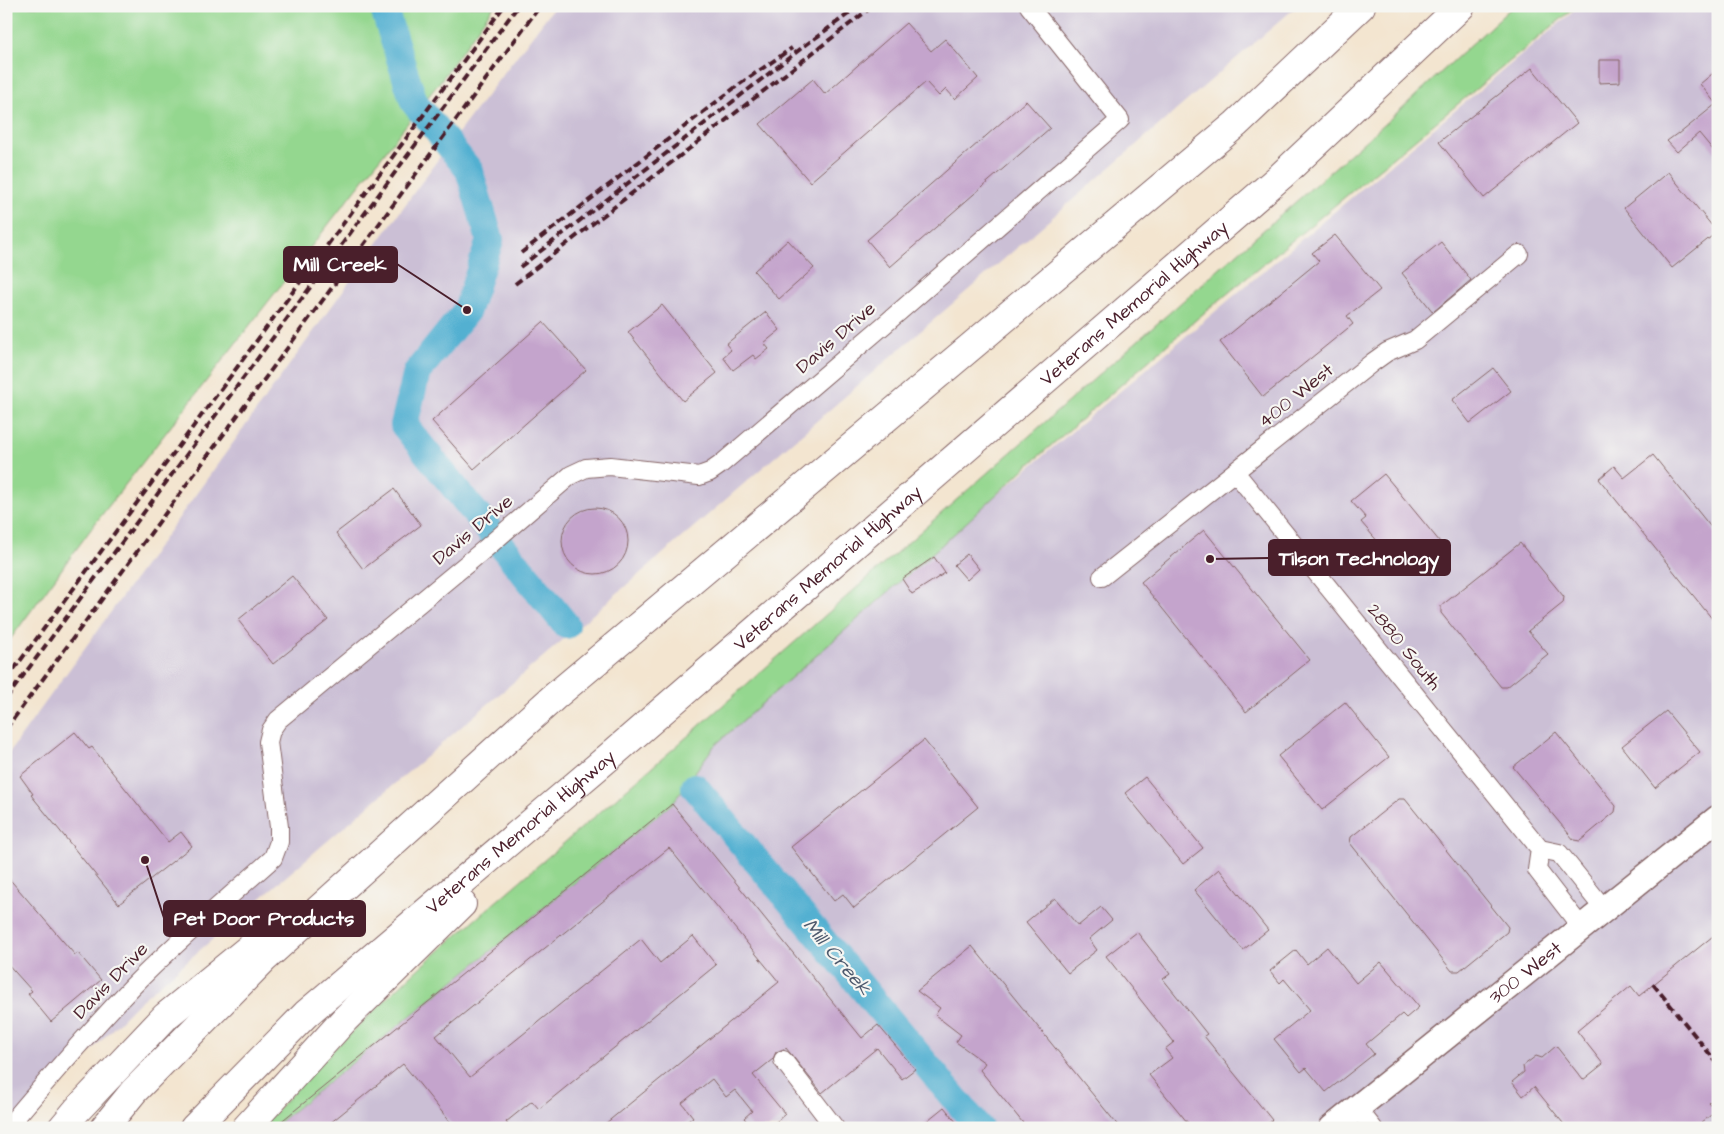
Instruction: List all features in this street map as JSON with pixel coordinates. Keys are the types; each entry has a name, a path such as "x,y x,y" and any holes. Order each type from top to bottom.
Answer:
{"highway":[{"path":"62,1128 84,1102 166,1016 554,697 1236,124 1360,6"},
{"name":"Veterans Memorial Highway","path":"194,1128 306,1014 610,756 1281,176 1461,6"},
{"path":"104,1128 134,1091 265,958 554,697"},
{"path":"246,1128 345,1020 610,756"}],"main road":[{"name":"300 West","path":"1332,1128 1718,818"}],"street":[{"name":"Davis Drive","path":"7,1128 43,1085 134,986 175,946 273,858 279,842 279,827 268,742 271,730 278,720 503,534 571,475 586,468 610,466 699,476 710,472 884,326 1120,120 1029,6"},
{"name":"400 West","path":"1102,577 1373,362 1387,352 1415,340 1519,254"},
{"name":"2880 South","path":"1235,472 1540,850"},
{"path":"1581,927 1537,870 1540,850 1559,853 1604,908"},
{"path":"783,1060 835,1128"},
{"path":"1357,1108 1373,1128"}],"shaded area":[{"path":"555,6 1297,6 585,621 138,1003 50,1093 22,1128 6,1128 6,757 439,158"},
{"path":"1580,6 1718,6 1718,1128 263,1128 661,776"}],"green space":[{"path":"8,6 494,6 442,79 97,521 6,645 6,12"},
{"path":"1513,6 1577,6 1198,318 1024,469 954,534 714,746 672,804 272,1128 260,1128 337,1046 419,968 672,750 1399,111"}],"building":[{"path":"906,23 931,51 945,39 978,78 955,99 946,89 939,96 926,82 810,182 760,124 813,79 825,94"},
{"path":"1599,60 1620,60 1620,82 1599,83"},
{"path":"1532,68 1577,123 1484,198 1439,142"},
{"path":"1718,69 1718,156 1699,133 1677,152 1667,141 1679,134 1716,104 1700,84"},
{"path":"1026,101 1050,128 890,267 867,240"},
{"path":"1668,172 1717,232 1672,268 1624,208"},
{"path":"1335,235 1380,290 1347,316 1353,324 1263,397 1220,342 1319,261 1312,253"},
{"path":"788,240 814,268 779,299 754,271"},
{"path":"1441,242 1471,280 1433,312 1402,273"},
{"path":"662,305 717,373 683,401 628,332"},
{"path":"766,312 780,330 764,343 769,349 756,359 753,355 733,370 723,357 731,350 726,344"},
{"path":"543,322 586,370 474,469 432,421"},
{"path":"1493,368 1511,391 1470,423 1452,400"},
{"path":"1653,455 1718,536 1718,626 1599,479 1614,466 1624,478"},
{"path":"1384,474 1440,542 1407,569 1394,554 1391,557 1361,522 1366,518 1351,501"},
{"path":"394,489 421,525 363,569 336,533"},
{"path":"595,508 608,511 618,518 625,528 628,541 625,554 618,564 608,571 595,574 582,571 572,564 565,554 562,541 565,528 572,518 582,511"},
{"path":"1204,530 1310,660 1246,712 1141,582"},
{"path":"1520,543 1564,597 1563,603 1528,631 1548,654 1507,687 1501,687 1441,613 1441,606"},
{"path":"967,554 979,569 967,580 954,565"},
{"path":"934,557 945,573 912,594 902,579"},
{"path":"292,576 328,620 273,664 238,620"},
{"path":"1345,702 1389,757 1322,810 1278,756"},
{"path":"1666,711 1700,752 1655,788 1622,746"},
{"path":"75,732 89,749 92,747 168,842 181,832 192,846 119,904 31,795 33,794 20,776"},
{"path":"1556,732 1616,806 1615,812 1580,841 1574,840 1513,767"},
{"path":"924,740 978,807 854,908 843,894 834,901 791,847"},
{"path":"1145,777 1203,848 1183,864 1125,793"},
{"path":"1399,799 1405,799 1508,927 1507,932 1459,971 1452,971 1350,843 1351,837"},
{"path":"672,804 862,1038 878,1025 915,1069 902,1079 877,1048 822,1093 786,1048 776,1052 773,1059 753,1075 785,1114 769,1128 752,1128 744,1118 752,1111 735,1090 726,1097 712,1079 682,1103 693,1117 679,1128 600,1128 779,982 669,848 436,1036 470,1077 641,939 660,963 693,936 716,965 539,1109 532,1101 506,1122 510,1128 455,1128 403,1064 324,1128 273,1128"},
{"path":"1219,869 1268,930 1243,950 1194,890"},
{"path":"6,875 75,955 78,953 101,980 51,1022 28,994 32,991 6,962"},
{"path":"1055,898 1078,926 1101,907 1112,920 1089,939 1097,950 1068,973 1026,922"},
{"path":"1137,932 1170,974 1163,979 1207,1034 1204,1036 1272,1120 1262,1128 1192,1128 1149,1075 1172,1058 1165,1049 1174,1042 1106,956"},
{"path":"1718,932 1718,1096 1709,1103 1716,1111 1695,1128 1567,1128 1534,1087 1523,1096 1512,1082 1524,1072 1523,1066 1536,1056 1542,1058 1556,1046 1583,1080 1603,1064 1577,1031 1631,986 1639,996"},
{"path":"972,946 1120,1128 1027,1128 980,1070 985,1063 956,1042 961,1035 935,1015 940,1008 917,991"},
{"path":"1327,947 1356,983 1381,962 1419,1007 1406,1018 1402,1014 1366,1044 1374,1054 1326,1092 1306,1068 1301,1072 1274,1039 1310,1010 1284,979 1280,983 1270,971 1296,950 1307,964"},
{"path":"944,1107 961,1128 918,1128"}],"waterway":[{"name":"Mill Creek","path":"383,6 414,102 469,170 490,240 467,310 417,372 404,425 566,625"},
{"name":"Mill Creek","path":"695,787 979,1128"}],"railway":[{"path":"6,680 504,6"},
{"path":"6,699 518,6"},
{"path":"6,729 540,6"},
{"path":"515,284 873,6"},
{"path":"520,267 803,47 855,9"},
{"path":"521,253 737,86 792,48"},
{"path":"1653,984 1718,1064"}],"place":[{"name":"Mill Creek","path":"467,310"},
{"name":"Tilson Technology","path":"1210,559"},
{"name":"Pet Door Products","path":"145,860"}]}
